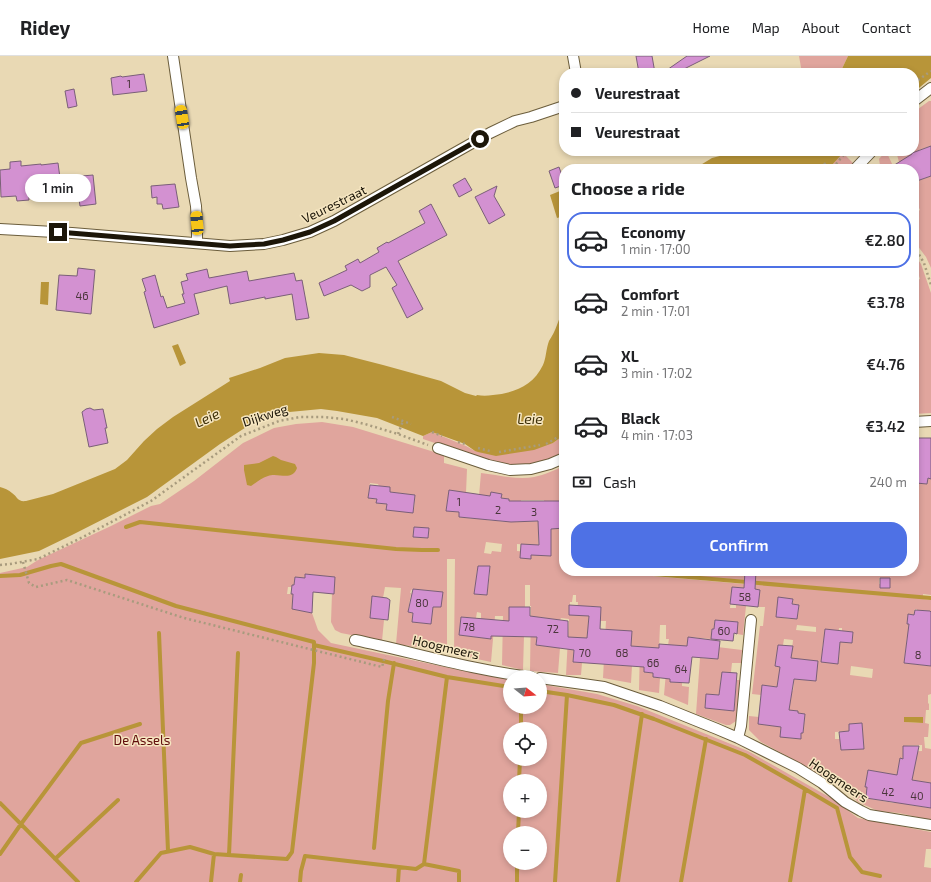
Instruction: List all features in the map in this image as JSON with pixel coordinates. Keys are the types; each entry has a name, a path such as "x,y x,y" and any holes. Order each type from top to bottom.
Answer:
{"street":[{"path":"173,56 196,206 197,243"},
{"path":"573,56 575,68"},
{"path":"919,97 931,88"},
{"name":"Veurestraat","path":"0,229 230,246 264,244 283,240 310,232 334,221 514,121 559,108"},
{"path":"860,164 868,156"},
{"path":"919,422 931,421"},
{"path":"438,448 488,465 510,470 531,469 559,460"},
{"path":"738,738 741,726 751,620"},
{"name":"Hoogmeers","path":"355,640 503,672"},
{"name":"Hoogmeers","path":"547,679 604,687 660,706 738,738 782,760 822,782 845,802 869,815 931,825"}],"path":[{"path":"919,79 931,71"},
{"path":"836,164 843,156"},
{"path":"919,254 924,263 931,285"},
{"name":"Dijkweg","path":"0,565 38,559 83,537 151,501 242,436 279,421 300,417 324,416 344,419 398,434 438,448"},
{"path":"392,417 411,424"},
{"path":"398,434 403,421"},
{"path":"432,432 442,436"},
{"path":"546,444 558,437"},
{"path":"499,452 540,446"},
{"path":"478,448 490,451"},
{"path":"23,562 29,583 36,587 67,580 184,618 382,667 385,653"}],"green space":[{"path":"799,56 848,56 842,68 801,68"},
{"path":"931,101 931,146 919,150 919,108"},
{"path":"840,156 846,156 854,164 833,164"},
{"path":"882,156 888,156 892,164 880,164 879,159"},
{"path":"897,156 917,156 915,164 900,164"},
{"path":"931,176 931,268 926,257 919,248 919,180"},
{"path":"919,261 931,293 931,413 919,414 919,279"},
{"name":"De Assels","path":"322,422 353,427 444,455 444,463 467,469 466,493 449,491 446,510 459,512 459,517 477,519 481,473 514,478 528,478 542,475 559,468 559,509 557,509 557,522 559,522 559,576 652,576 744,584 744,580 687,576 919,576 919,483 927,484 928,478 931,479 931,595 923,594 923,599 931,600 931,612 915,609 914,615 908,614 907,624 912,624 912,628 916,628 918,632 921,632 923,639 907,638 904,663 931,666 931,694 928,695 929,710 926,710 925,723 929,724 928,737 924,737 925,748 931,749 931,783 918,781 917,788 912,787 911,793 904,792 903,799 910,800 910,805 931,808 931,820 899,813 878,811 858,802 846,791 807,767 761,742 749,730 749,716 759,717 759,724 773,726 777,687 762,685 761,695 752,694 760,626 763,626 765,607 758,607 759,590 732,587 730,608 736,608 736,605 746,606 743,635 737,634 737,622 715,620 711,639 688,637 686,654 673,653 670,682 682,683 682,686 689,687 688,705 664,695 668,650 675,650 675,645 668,645 669,639 666,639 666,625 660,625 659,650 647,647 645,654 644,672 653,673 653,677 660,678 659,693 639,690 640,646 630,646 631,631 610,631 609,646 614,647 613,665 632,666 631,683 603,678 606,621 600,621 601,607 590,606 587,638 575,638 573,662 582,663 581,675 566,675 569,619 561,618 560,620 539,617 536,645 560,648 558,673 547,672 547,670 530,670 530,585 525,585 525,607 509,607 509,636 524,636 523,670 502,665 503,616 495,616 491,662 454,654 455,559 447,559 447,651 396,644 401,588 385,587 383,598 372,597 370,618 384,620 382,641 341,633 335,630 331,622 334,577 306,574 305,578 295,577 294,585 292,587 288,587 287,594 293,594 292,609 312,613 318,630 331,643 503,678 503,714 547,714 547,685 597,694 637,706 748,751 831,798 858,818 931,832 931,849 926,849 924,867 931,868 931,882 0,882 0,573 27,567 38,560 151,506 160,504 194,481 243,443 274,428 296,424","holes":["370,483 378,484 379,486 390,487 390,492 415,495 414,509 402,509 402,511 387,510 387,504 376,503 377,499 368,498","491,493 502,494 501,498 509,499 508,522 487,520","521,500 544,500 545,521 516,522 516,515 523,515 523,509 521,509","414,527 429,529 428,538 413,537","543,530 551,530 551,556 539,556 538,533","486,542 502,544 501,552 492,551 491,554 484,553","517,544 532,545 532,552 517,551","477,571 490,572 487,595 475,594","879,578 890,579 889,588 880,588","413,589 434,591 431,624 412,622 413,613 408,612 410,593","573,595 576,595 576,602 578,602 577,615 569,615 570,602 572,602","778,597 793,599 792,604 799,605 798,614 792,613 791,619 777,617","477,612 481,613 481,619 493,620 491,639 459,635 461,617 476,618","797,625 816,627 816,632 796,630","839,628 842,628 842,631 853,632 852,643 840,641 838,664 834,663 836,650 822,649 824,638 838,639","784,639 793,640 790,668 775,666 778,645 783,645","801,659 817,662 815,681 779,677 779,674 795,675 796,665 803,666 803,662 801,662","851,666 873,669 872,678 850,675","786,679 794,680 793,691 789,690 789,695 791,696 788,712 795,713 795,711 798,711 798,713 805,714 801,739 789,738 789,724 780,723","904,717 923,717 923,723 904,722","862,723 864,749 841,750 840,739 835,739 835,732 849,731 849,724","922,745 922,751 903,752 903,746","900,759 915,762 912,777 897,774","868,770 884,773 883,782 897,784 894,803 866,798 867,787 865,787"]},
{"path":"432,432 475,451 553,443 559,439 559,456 535,464 511,465 476,457 423,439 423,436"},
{"path":"701,645 742,650 741,663 732,663 731,672 723,672 719,695 706,694 705,708 734,711 737,680 740,680 736,721 730,725 726,725 696,714 700,658 717,659 719,649"}],"water":[{"path":"848,56 931,56 931,78 919,88 919,68 842,68"},
{"path":"720,156 840,156 833,164 702,164 712,158"},
{"path":"559,191 559,217 557,218 550,195"},
{"path":"41,282 49,282 48,305 40,304"},
{"name":"Leie","path":"559,319 559,439 553,443 534,450 496,456 475,451 465,444 432,432 423,436 377,418 321,409 279,413 257,420 220,444 147,497 39,551 0,559 0,487 9,491 19,500 26,501 53,494 115,469 127,460 157,429 173,417 230,381 229,378 285,358 319,353 344,355 383,365 441,381 465,393 476,396 501,394 522,387 539,372 544,363 549,341"},
{"path":"178,344 186,363 180,366 172,346"},
{"path":"273,456 295,464 297,468 295,472 288,476 268,476 251,486 247,485 244,465 259,463"},
{"path":"904,717 923,717 923,723 904,722"}],"building":[{"path":"636,56 652,56 654,68 638,68"},
{"path":"687,56 710,56 686,68 670,68"},
{"path":"144,74 147,91 113,95 111,78"},
{"path":"74,89 77,106 68,108 65,91"},
{"path":"931,146 931,176 919,180 919,164 896,164 909,156 919,156 919,150"},
{"path":"21,161 21,166 58,163 60,178 93,175 96,204 80,206 79,199 54,201 52,184 28,187 29,200 17,201 16,196 1,197 0,170 10,169 10,162"},
{"path":"559,167 559,187 555,188 549,171"},
{"path":"465,178 472,190 459,197 453,185"},
{"path":"175,184 179,207 163,209 162,204 157,204 157,197 152,198 151,186"},
{"path":"497,186 494,196 505,215 489,224 475,197"},
{"path":"431,204 447,235 398,261 423,309 407,318 392,288 397,285 386,267 370,275 370,287 362,291 351,285 324,296 319,283 347,270 345,266 358,259 360,263 379,252 377,248 425,223 419,211"},
{"path":"78,268 95,270 91,314 56,310 59,275 77,276"},
{"path":"207,269 209,278 247,271 249,281 294,273 296,281 302,280 309,318 296,320 292,294 265,299 265,297 230,304 227,286 194,294 199,314 154,328 142,279 155,275 161,297 163,296 167,308 185,303 182,294 184,294 181,282 188,280 186,274"},
{"path":"90,408 94,410 103,409 108,443 89,447 82,412"},
{"path":"919,438 931,438 931,479 928,478 927,484 919,483"},
{"path":"370,485 390,487 390,492 415,495 413,513 386,510 387,504 376,503 377,499 368,498"},
{"path":"449,490 490,496 491,492 502,494 501,498 509,499 509,501 559,501 559,528 551,529 551,556 531,555 531,559 520,558 521,544 539,545 538,521 511,522 459,517 459,512 446,511"},
{"path":"414,527 429,528 428,538 413,537"},
{"path":"478,566 490,566 487,595 474,594"},
{"path":"305,574 335,577 334,594 313,592 312,613 292,609 292,585 294,585 295,577 305,578"},
{"path":"745,576 756,576 755,589 760,590 758,607 730,604 732,587 744,588"},
{"path":"880,578 890,578 890,588 880,588"},
{"path":"413,589 443,592 441,607 433,607 431,624 412,622 413,613 408,612"},
{"path":"372,596 387,598 390,600 388,620 370,618"},
{"path":"778,597 793,599 792,604 799,605 797,619 776,617"},
{"path":"569,605 601,607 600,629 632,631 631,646 659,648 659,644 687,646 688,637 720,641 718,659 692,657 689,683 670,682 670,679 653,677 653,673 644,672 644,667 573,662 574,650 536,645 537,637 491,636 491,639 459,635 461,617 509,621 509,607 530,607 530,616 568,621 568,637 587,638 589,616 569,615"},
{"path":"915,610 931,612 931,666 904,663 909,624 907,624 908,614 914,615"},
{"path":"715,620 738,622 737,634 734,633 733,641 711,639"},
{"path":"825,629 853,632 852,643 840,642 838,664 821,662"},
{"path":"778,645 793,646 791,658 818,661 816,681 794,679 789,710 798,711 798,713 805,714 801,739 780,737 781,727 758,724 762,685 777,687 780,667 775,666"},
{"path":"722,672 737,673 734,711 705,708 706,694 719,695"},
{"path":"862,723 864,749 841,750 839,732 849,731 849,724"},
{"path":"903,746 919,746 912,780 931,783 931,808 866,798 867,787 865,787 868,770 897,775 900,758 903,759"}],"waterway":[{"path":"126,527 140,522 396,549 438,550"},
{"path":"0,576 20,575 61,564 176,606 314,642 314,663 292,852 287,859 214,854 211,882"},
{"path":"677,576 931,598"},
{"path":"159,633 168,851"},
{"path":"314,645 447,677 503,686"},
{"path":"229,855 238,653"},
{"path":"374,848 388,701 394,663"},
{"path":"300,882 305,856 416,869 424,864 447,677"},
{"path":"547,692 614,705 654,719 745,755 805,789 790,882"},
{"path":"555,882 567,695"},
{"path":"521,714 521,722"},
{"path":"618,882 642,714"},
{"path":"0,854 81,743 140,724"},
{"path":"681,882 706,739"},
{"path":"519,774 520,766"},
{"path":"805,789 837,808 850,857 862,872 880,876"},
{"path":"55,859 118,800"},
{"path":"0,803 78,882"},
{"path":"518,826 519,818"},
{"path":"136,882 161,853 190,847 214,854"},
{"path":"424,864 459,871 459,882"},
{"path":"398,882 399,867"},
{"path":"517,870 517,881"},
{"path":"240,882 241,875"}],"route":[{"path":"58,232 230,246 264,244 283,240 310,232 334,221 480,139"}]}
